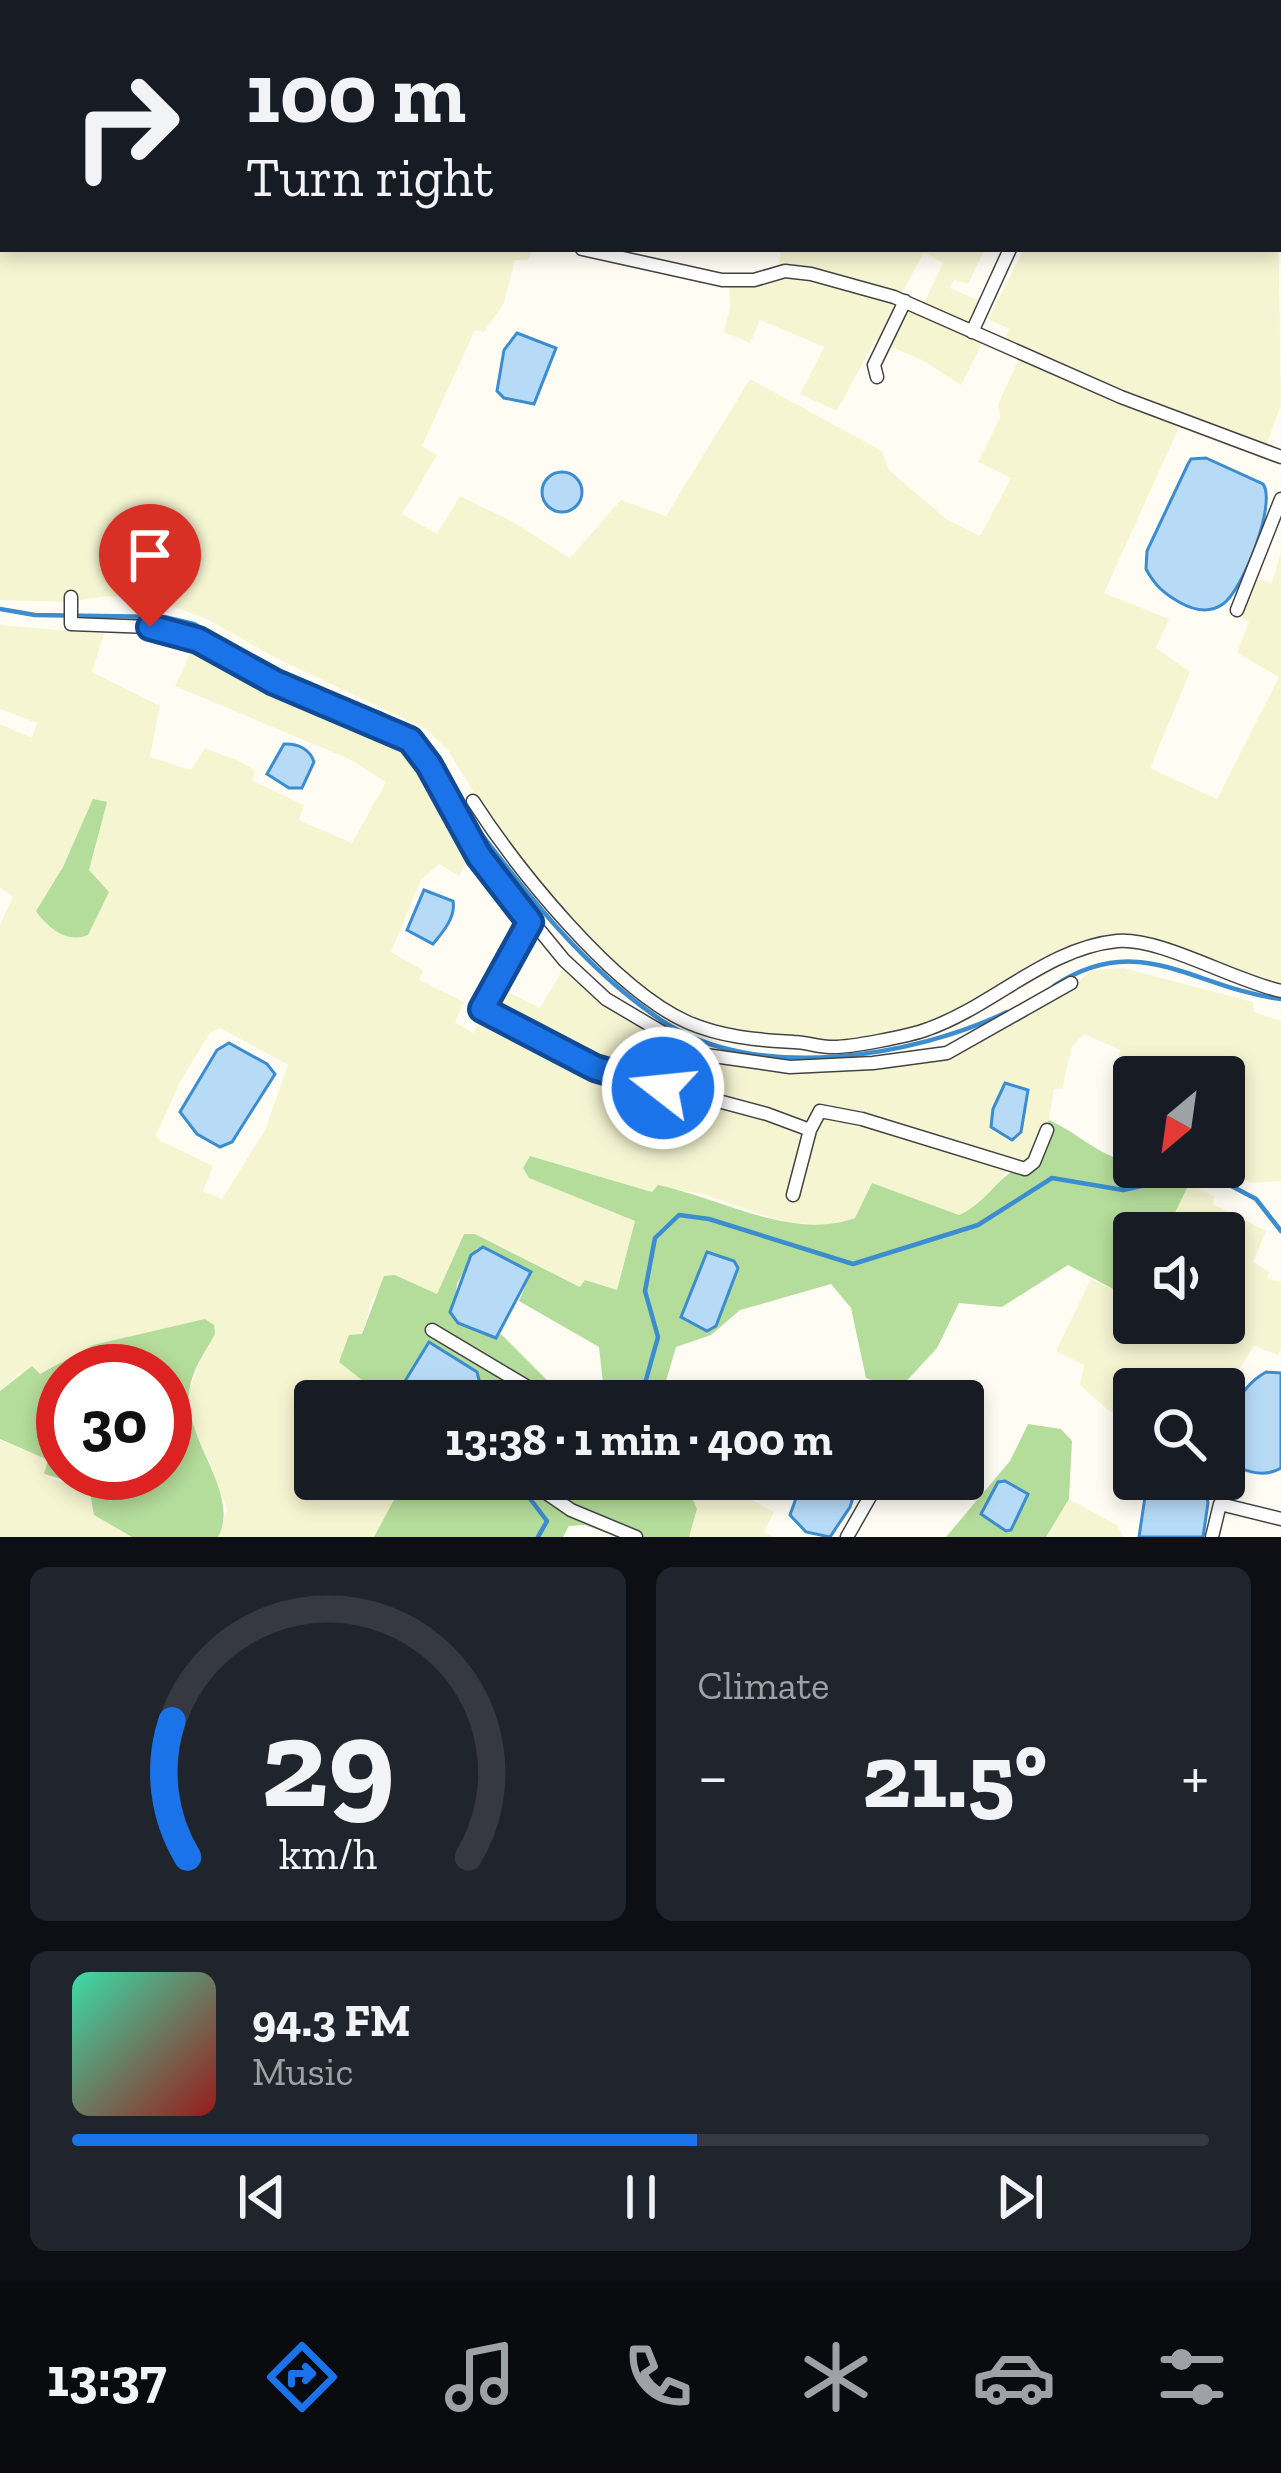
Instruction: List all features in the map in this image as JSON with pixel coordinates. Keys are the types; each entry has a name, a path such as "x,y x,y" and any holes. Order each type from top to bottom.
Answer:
{"street":[{"path":"596,252 722,280 754,280 785,271 811,274 904,301 1121,398 1281,458"},
{"path":"972,332 1009,252"},
{"path":"877,377 874,365 904,301"},
{"path":"1237,610 1281,499"},
{"path":"71,608 71,624 150,627 198,640 274,682 410,740 479,856 530,922 606,999 699,1054 790,1066 873,1063 946,1053 1071,983"},
{"path":"473,801 524,876 629,982 685,1021 732,1037 841,1047 927,1030 978,1007 1062,957 1115,941 1151,942 1189,961 1281,991"},
{"path":"530,922 482,1009 595,1068 810,1130"},
{"path":"793,1196 810,1130 820,1111 862,1118 1025,1169 1034,1162 1048,1130"},
{"path":"432,1330 515,1380"},
{"path":"556,1500 635,1537"},
{"path":"847,1537 868,1500"},
{"path":"1212,1537 1220,1504 1281,1519"}],"green space":[{"path":"0,252 532,252 528,260 515,260 504,303 484,332 475,330 422,446 437,455 402,514 437,534 460,496 570,558 621,500 666,516 750,379 882,451 889,470 946,519 980,536 1011,478 978,462 1000,418 998,404 1019,359 1181,423 1104,593 1169,619 1156,648 1190,672 1150,768 1217,799 1279,677 1237,653 1249,621 1242,617 1256,579 1272,583 1281,552 1281,988 1166,944 1087,945 915,1031 844,1043 731,1033 692,1019 651,995 570,921 505,844 448,750 426,729 272,656 207,619 169,605 110,596 67,602 0,600"},
{"path":"781,252 924,252 901,295 808,267 778,265"},
{"path":"924,252 984,252 968,284 954,280 950,288 980,301 969,325 924,303 943,263"},
{"path":"1022,252 1279,252 1281,405 1266,446 1123,394 1003,343 1009,329 988,319"},
{"path":"785,277 888,300 982,343 961,385 922,360 875,340 837,411 800,394 824,347 760,320 750,343 724,332 729,286 758,285"},
{"path":"0,625 104,634 92,672 160,706 150,757 191,770 205,748 239,761 255,770 253,781 304,805 299,820 352,843 386,782 349,759 175,686 195,643 272,692 387,733 424,764 471,853 459,876 439,864 421,880 391,952 423,970 419,980 464,1002 455,1022 473,1033 493,998 506,991 540,1008 563,969 619,1015 691,1061 782,1071 876,1068 950,1059 1068,992 1091,970 1124,968 1253,1002 1254,1012 1281,1021 1281,1181 1245,1180 1245,1056 1119,1056 1120,1050 1084,1034 1072,1046 1062,1089 1054,1089 1049,1120 1031,1160 1008,1170 981,1206 959,1215 872,1183 855,1218 832,1226 784,1222 702,1194 658,1186 653,1192 530,1156 529,1178 635,1221 617,1290 586,1280 581,1287 475,1234 464,1234 437,1294 395,1275 372,1300 362,1335 339,1362 362,1380 294,1380 294,1500 394,1500 374,1537 218,1537 227,1509 206,1453 193,1433 192,1383 201,1358 192,1354 192,1344 170,1344 147,1334 98,1344 36,1344 36,1374 19,1373 0,1391 0,925 13,896 0,888 0,724 32,738 37,723 0,709","holes":["94,799 96,848 88,871 36,911 63,867","220,1028 288,1065 265,1130 222,1199 203,1191 213,1166 156,1135 210,1033"]},
{"path":"93,799 107,802 89,870 109,892 88,935 65,936 36,911 63,867"},
{"path":"1049,1120 1113,1156 1113,1188 1187,1188 1175,1212 1113,1212 1113,1289 1068,1265 1002,1307 959,1303 937,1348 907,1380 866,1378 851,1308 831,1284 740,1310 711,1335 676,1347 666,1380 603,1380 599,1347 519,1301 531,1273 477,1248 457,1284 453,1318 496,1338 501,1334 547,1380 362,1380 339,1362 349,1335 362,1334 384,1276 395,1275 437,1294 464,1234 475,1234 580,1287 585,1280 617,1290 635,1221 529,1178 523,1168 530,1156 652,1192 658,1185 756,1215 807,1224 855,1218 872,1183 959,1215 1026,1165"},
{"path":"1187,1188 1197,1188 1214,1196 1213,1204 1229,1212 1174,1212"},
{"path":"1245,1220 1266,1231 1253,1262 1270,1272 1267,1278 1281,1282 1281,1349 1278,1355 1254,1346 1240,1368 1113,1368 1113,1412 1109,1411 1080,1385 1084,1365 1056,1351 1091,1279 1113,1290 1113,1344 1245,1344"},
{"path":"205,1319 214,1325 215,1334 192,1381 192,1344 97,1344"},
{"path":"32,1366 36,1370 36,1455 0,1439 0,1391"},
{"path":"192,1419 223,1503 218,1537 132,1537 94,1515 91,1500 192,1500"},
{"path":"1028,1424 1061,1429 1072,1441 1069,1499 1046,1537 946,1537 977,1500 984,1500 984,1492 1010,1461"},
{"path":"0,1440 36,1455 36,1500 92,1500 94,1515 132,1537 0,1537"},
{"path":"1069,1499 1117,1525 1124,1537 1046,1537"},
{"path":"394,1500 693,1500 697,1509 689,1537 617,1537 585,1525 569,1526 563,1537 374,1537"},
{"path":"692,1500 752,1500 774,1512 764,1532 774,1537 689,1537 697,1509"}],"water":[{"path":"517,333 556,348 534,404 504,398 497,391 504,350"},
{"path":"1206,458 1263,484 1266,494 1262,527 1240,582 1223,604 1207,610 1173,599 1146,569 1147,551 1188,464 1191,459"},
{"path":"562,472 576,478 582,492 576,506 562,512 548,506 542,492 548,478"},
{"path":"284,744 302,748 314,762 302,788 289,788 267,774"},
{"path":"424,890 453,901 451,918 433,944 407,930"},
{"path":"229,1043 267,1064 275,1074 232,1142 220,1147 197,1134 180,1112 217,1050"},
{"path":"1005,1083 1028,1090 1021,1132 1012,1140 991,1127"},
{"path":"483,1247 531,1272 496,1338 458,1323 450,1312 471,1255"},
{"path":"707,1252 734,1261 738,1268 716,1326 707,1331 681,1317"},
{"path":"429,1342 477,1372 479,1380 406,1380"},
{"path":"1266,1372 1281,1373 1281,1468 1259,1473 1245,1470 1245,1391"},
{"path":"998,1482 1028,1494 1011,1530 1006,1531 981,1514"},
{"path":"795,1500 852,1500 830,1537 806,1532 790,1515"},
{"path":"1145,1500 1207,1500 1203,1537 1139,1537"}],"waterway":[{"path":"0,609 35,615 164,617 194,624 276,672 382,714 409,734"},
{"path":"453,797 524,889 603,974 664,1022 701,1041 788,1058 835,1057 927,1041 1007,1012"},
{"path":"1054,986 1113,962 1140,962 1281,999"},
{"path":"646,1380 658,1337 645,1291 655,1238 679,1215 709,1219 853,1264 978,1225 1052,1178 1123,1190 1205,1172 1256,1199 1281,1231"},
{"path":"531,1500 547,1521 538,1537"}],"route":[{"path":"150,627 198,640 274,682 410,740 479,856 530,922 482,1009 595,1068 663,1088"}]}
